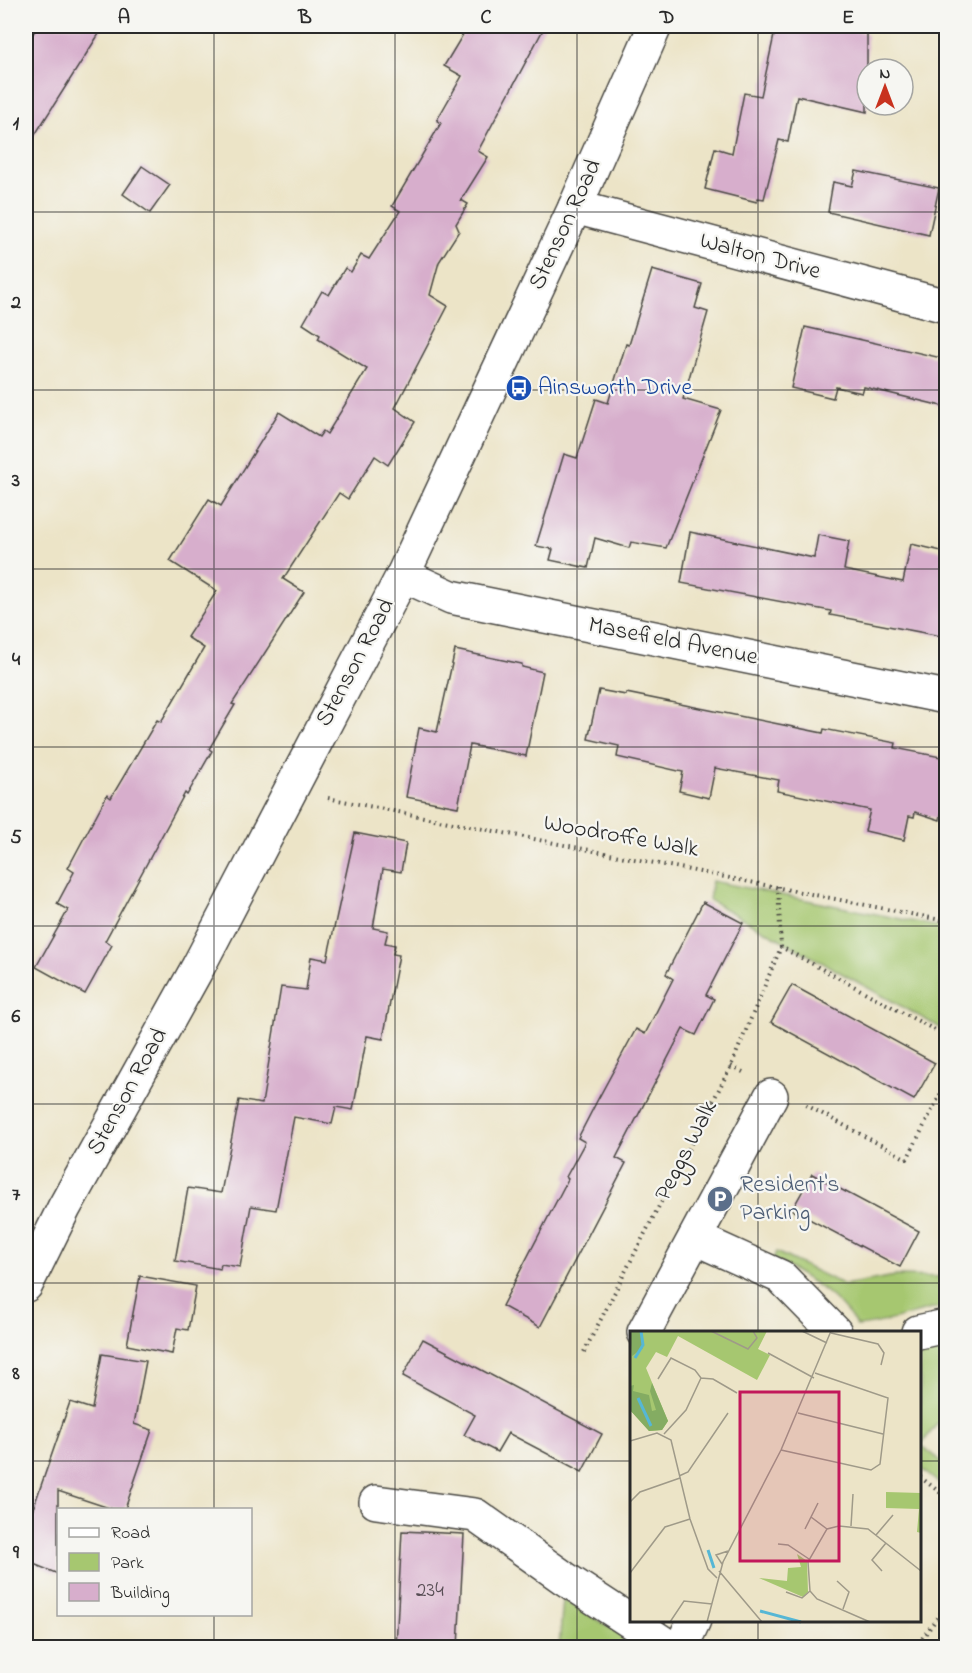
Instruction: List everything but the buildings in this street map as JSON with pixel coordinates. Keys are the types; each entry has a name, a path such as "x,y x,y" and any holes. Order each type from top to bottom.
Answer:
{"street":[{"name":"Stenson Road","path":"26,1285 64,1208 198,967 403,575 575,207 654,26"},
{"name":"Walton Drive","path":"575,207 946,306"},
{"name":"Masefield Avenue","path":"403,575 451,597 946,697"},
{"name":"Peggs Walk","path":"645,1331 695,1238 759,1085"},
{"path":"695,1238 782,1277 834,1331"},
{"path":"921,1331 946,1326"},
{"path":"376,1502 475,1515 564,1578 630,1621"},
{"path":"632,1622 671,1647"},
{"path":"681,1647 693,1622"}],"path":[{"name":"Woodroffe Walk","path":"289,790 946,921"},
{"path":"778,886 782,947 946,1036"},
{"name":"Peggs Walk","path":"584,1352 731,1066 782,947"},
{"path":"731,1066 759,1085"},
{"path":"804,1105 907,1159 946,1083"},
{"path":"921,1478 946,1497"},
{"path":"915,1647 946,1606"}],"green space":[{"path":"712,881 946,928 946,1031 709,900"},
{"path":"776,1252 844,1285 895,1276 946,1277 946,1306 880,1323 857,1326 830,1295 773,1259"},
{"path":"946,1343 946,1412 921,1445 921,1350"},
{"path":"921,1445 946,1465 946,1489 921,1469"},
{"path":"563,1599 638,1644 642,1648 559,1648"}],"place":[{"name":"Ainsworth Drive","path":"519,388"},
{"name":"Resident's Parking","path":"720,1199"}]}
